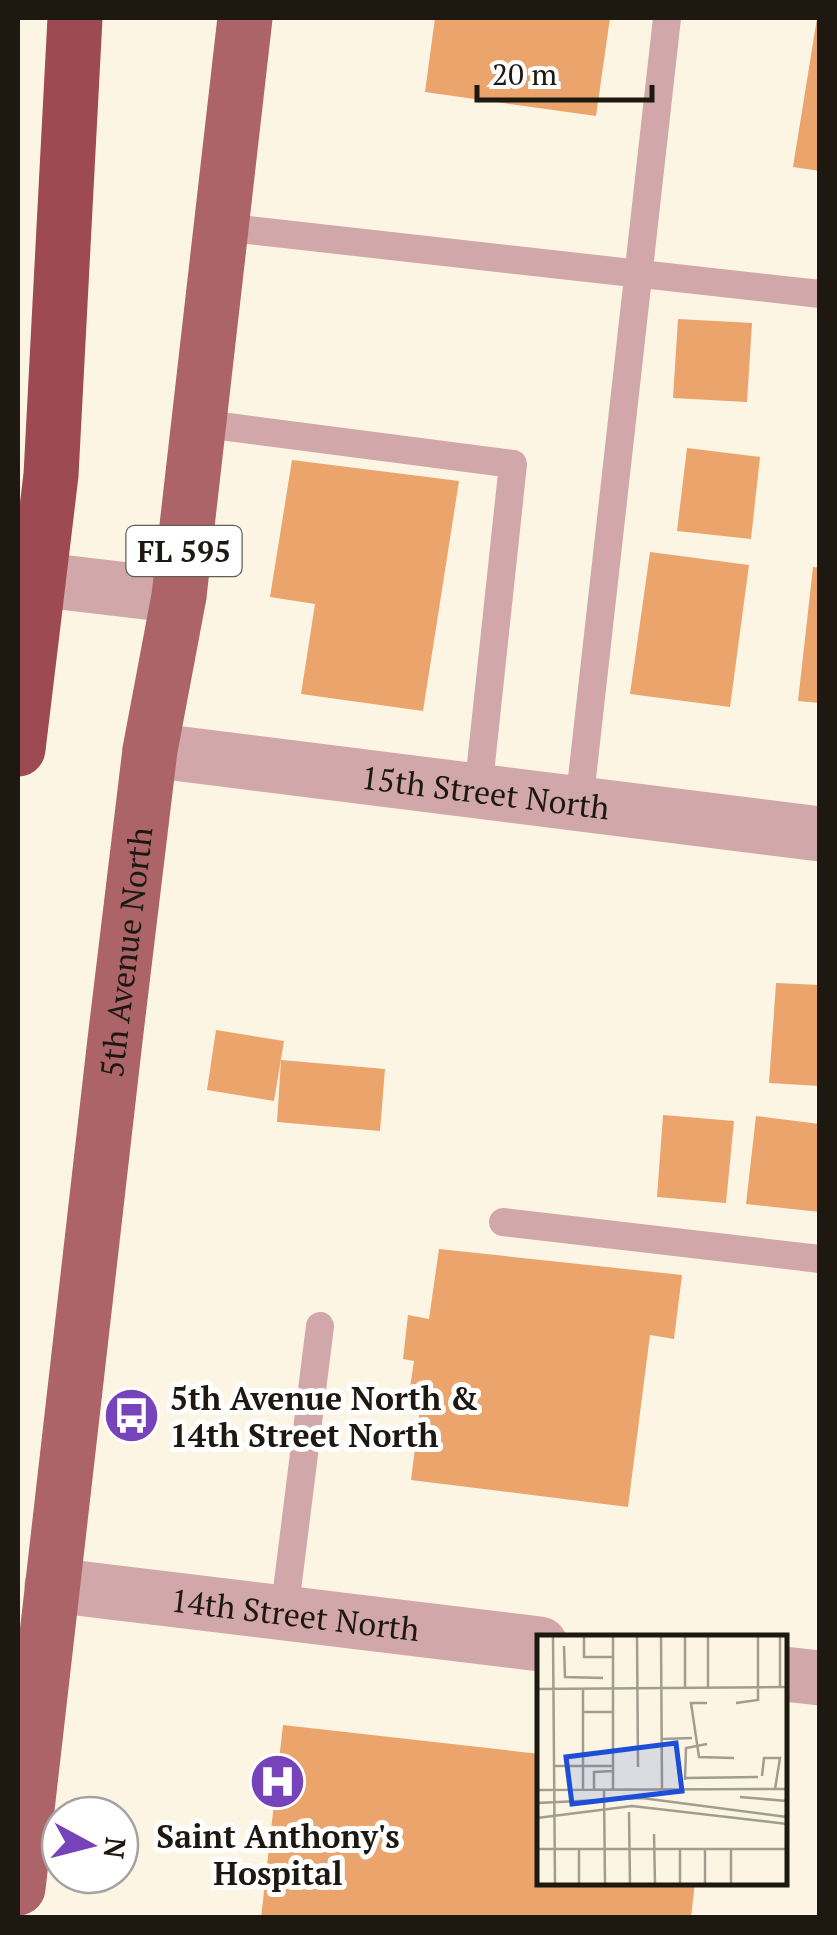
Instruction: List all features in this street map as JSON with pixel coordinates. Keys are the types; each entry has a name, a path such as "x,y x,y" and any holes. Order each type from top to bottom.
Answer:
{"highway":[{"path":"18,749 51,474 75,18"}],"main road":[{"name":"5th Avenue North","path":"18,1888 150,750 179,596 245,18"}],"street":[{"path":"18,577 179,596"},
{"name":"15th Street North","path":"150,750 820,834"},
{"name":"14th Street North","path":"52,1585 537,1644"},
{"path":"787,1674 820,1678"}],"lane":[{"path":"579,805 667,18"},
{"path":"220,226 820,294"},
{"path":"198,424 513,464 478,792"},
{"path":"504,1222 820,1259"},
{"path":"284,1614 320,1326"}],"building":[{"path":"435,18 610,18 596,116 425,92"},
{"path":"820,18 820,171 793,167"},
{"path":"678,319 752,323 747,402 673,398"},
{"path":"687,448 760,457 751,539 677,531"},
{"path":"292,460 459,481 423,711 301,694 315,604 270,597"},
{"path":"650,552 749,565 730,707 630,694"},
{"path":"813,567 820,568 820,703 798,701"},
{"path":"776,983 820,985 820,1086 769,1083"},
{"path":"216,1030 284,1041 274,1101 207,1090"},
{"path":"281,1060 385,1069 380,1131 277,1122"},
{"path":"663,1115 734,1121 726,1203 657,1197"},
{"path":"756,1116 820,1124 820,1212 746,1204"},
{"path":"439,1249 682,1275 674,1339 650,1335 628,1507 411,1480 420,1409 407,1407 414,1361 403,1359 408,1315 429,1319"},
{"path":"283,1725 537,1754 537,1885 695,1885 691,1918 261,1918"}],"place":[{"name":"5th Avenue North & 14th Street North","path":"131,1416"},
{"name":"Saint Anthony's Hospital","path":"278,1782"}]}
